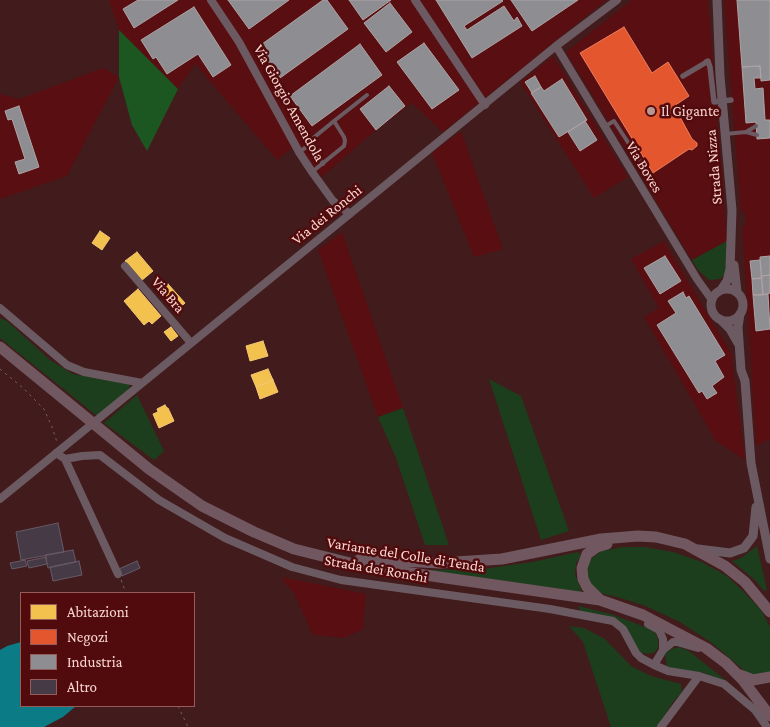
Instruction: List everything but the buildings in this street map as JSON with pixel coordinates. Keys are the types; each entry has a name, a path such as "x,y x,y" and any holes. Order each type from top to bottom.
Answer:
{"main road":[{"name":"Variante del Colle di Tenda","path":"0,347 149,469 202,506 254,532 294,549 362,566 600,600 643,614 706,648 736,673 770,716"},
{"path":"600,600 587,587 583,579 582,568 585,558 597,547 638,536"},
{"path":"313,554 440,563 502,559 601,539 638,536 672,540 696,548 725,566 745,582 770,612"},
{"path":"736,673 753,680 770,677"}],"street":[{"name":"Via Giorgio Amendola","path":"211,0 238,42 299,152 333,201 350,214"},
{"path":"416,0 485,105"},
{"name":"Via dei Ronchi","path":"56,453 556,46 617,0"},
{"name":"Strada Nizza","path":"712,300 727,281 730,270 732,210 725,134 726,100 716,2"},
{"name":"Via Boves","path":"556,46 692,271 712,300"},
{"path":"683,76 708,61 714,102 726,100"},
{"name":"Strada Nizza","path":"731,242 737,292 742,300 739,344 741,370 745,381 751,463 757,496"},
{"name":"Via Bra","path":"125,266 191,343"},
{"path":"721,290 729,289 737,292"},
{"path":"712,300 712,310 730,329 739,344"},
{"path":"0,308 67,364 84,372 142,383"},
{"path":"718,318 723,320 732,319 740,314"},
{"path":"0,499 56,453 65,459 118,574"},
{"name":"Strada dei Ronchi","path":"65,459 82,456 100,456 167,505 225,538 292,567 341,580 550,609 613,621 623,629 636,654 641,658 676,673 698,676 724,684 755,710 767,727"},
{"path":"696,548 730,553 746,546 753,536 757,496"},
{"path":"757,496 770,559"},
{"path":"634,611 659,630 663,638 662,650"},
{"path":"654,665 662,650 668,645 678,642 698,648 706,648"},
{"path":"661,727 698,676"}],"lane":[{"path":"299,152 311,144 312,139 367,95"},
{"path":"312,172 344,146 345,141 334,121"},
{"path":"604,127 614,121 652,179"},
{"path":"746,132 756,126"},
{"path":"725,134 746,132 757,136"},
{"path":"311,144 323,164"}],"path":[{"path":"0,369 44,409 58,445 56,453"},
{"path":"118,574 126,592"},
{"path":"178,707 188,727"}],"shaded area":[{"path":"109,0 606,0 443,132 412,103 370,135 322,177 297,144 277,160 195,64 178,89 119,30"},
{"path":"632,0 708,0 727,241 692,260 566,52"},
{"path":"724,0 770,0 770,439 756,446 742,226 746,225 745,213 741,211"},
{"path":"553,56 628,177 594,198 520,82"},
{"path":"103,68 119,77 67,176 0,199 0,94 19,99"},
{"path":"461,131 503,249 474,257 432,153"},
{"path":"342,232 403,408 378,417 318,250"},
{"path":"664,241 731,353 745,460 716,441 644,317 659,308 631,259"},
{"path":"282,577 366,594 363,629 344,638 313,635 294,593"}],"green space":[{"path":"119,30 178,89 147,151 132,125 119,77"},
{"path":"727,241 727,267 724,275 720,279 709,280 698,270 692,260"},
{"path":"0,318 7,321 50,360 73,374 129,384 130,391 97,416 0,338"},
{"path":"489,379 521,396 569,531 541,540"},
{"path":"137,395 164,451 154,460 104,423"},
{"path":"403,408 449,545 425,545 396,458 378,417"},
{"path":"757,546 767,590 764,591 756,581 732,561 741,558"},
{"path":"623,547 645,547 673,552 702,562 727,576 761,610 770,627 770,672 758,676 747,673 712,643 680,622 643,605 599,593 590,585 586,572 589,560 602,551"},
{"path":"578,552 581,555 576,564 575,574 582,592 426,570 483,569 532,562"},
{"path":"578,606 611,614 650,629 656,634 658,648 655,652 649,654 642,653 636,648 627,627 613,619 580,611"},
{"path":"569,626 584,628 605,639 631,666 651,676 681,684 682,692 673,702 657,727 611,727 583,642"},
{"path":"679,647 689,651 728,682 701,672 674,670 667,666 665,654 671,649"}],"water":[{"path":"20,642 20,707 75,707 63,717 44,727 0,727 0,650"}],"place":[{"name":"Il Gigante","path":"651,111"}]}
